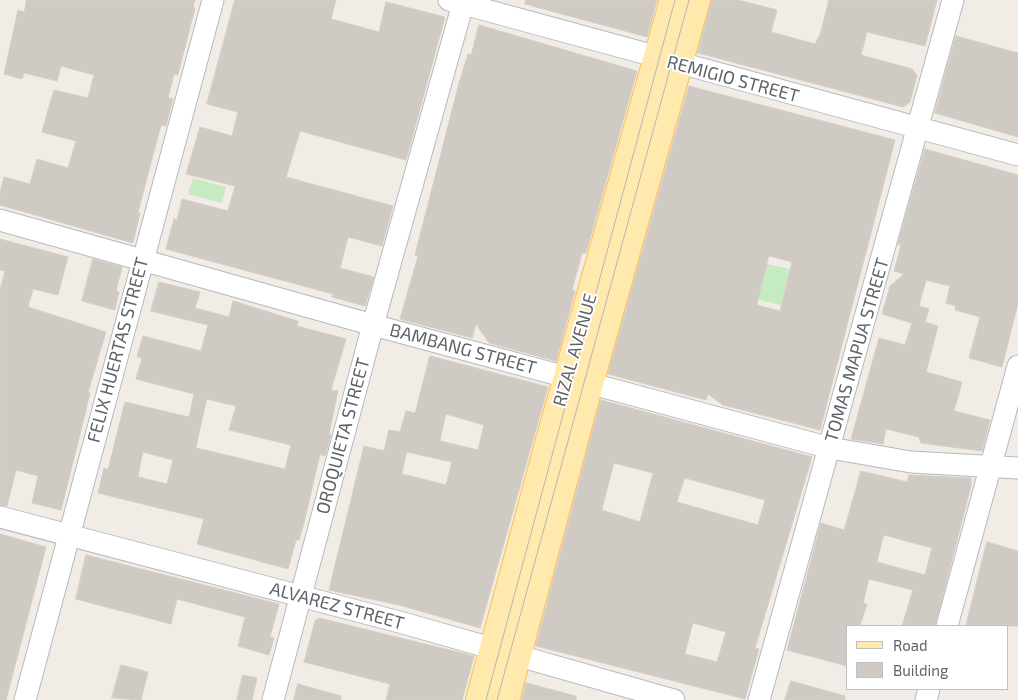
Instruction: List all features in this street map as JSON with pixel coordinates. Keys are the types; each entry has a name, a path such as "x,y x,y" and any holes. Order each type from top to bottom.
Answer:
{"main road":[{"name":"RIZAL AVENUE","path":"669,61 673,0"},
{"name":"RIZAL AVENUE","path":"479,700 493,649 579,380 669,61 697,0"},
{"name":"RIZAL AVENUE","path":"506,700 518,656 579,380"}],"street":[{"name":"FELIX HUERTAS STREET","path":"25,700 213,0"},
{"name":"TOMAS MAPUA STREET","path":"759,700 953,0"},
{"name":"REMIGIO STREET","path":"459,1 669,61 1018,155"},
{"name":"OROQUIETA STREET","path":"272,700 459,1"},
{"name":"BAMBANG STREET","path":"0,220 373,325 830,448 911,462 1018,468"},
{"path":"947,625 992,467 1018,366"},
{"name":"ALVAREZ STREET","path":"0,517 300,596 674,700"}],"green space":[{"path":"193,178 226,187 222,203 188,194"},
{"path":"767,264 790,269 781,305 746,297 761,288"}],"building":[{"path":"27,0 195,0 193,7 195,8 178,75 174,74 168,98 173,99 166,126 161,125 138,212 140,213 133,243 0,205 0,193 4,177 30,184 37,159 68,168 76,141 42,132 48,110 54,90 88,98 94,75 61,66 57,81 24,73 22,79 4,74 18,10 24,12"},
{"path":"235,0 336,0 331,19 379,32 386,2 445,17 406,160 300,131 286,177 393,206 382,246 348,237 340,268 374,277 365,306 332,297 333,294 166,249 174,219 177,220 182,199 228,211 235,186 186,174 200,127 232,136 238,112 207,104"},
{"path":"526,0 657,0 647,37 525,4"},
{"path":"712,0 738,0 777,10 771,32 815,44 820,35 829,0 937,0 925,46 867,32 861,55 912,69 917,75 910,102 903,107 698,53"},
{"path":"479,25 637,71 586,253 582,253 572,290 575,291 556,361 489,343 476,324 472,338 400,319 418,256 415,255 459,83 468,54 471,55"},
{"path":"956,36 1018,53 1018,137 935,113"},
{"path":"689,86 895,140 820,430 723,405 708,394 706,400 608,374","holes":["769,256 792,262 780,311 757,305"]},
{"path":"925,149 1018,175 1018,303 1002,367 969,358 980,317 955,310 956,306 946,303 950,286 926,280 919,306 929,309 925,322 938,326 926,372 962,382 954,411 990,420 982,451 921,443 919,437 886,429 883,444 851,439 879,338 905,345 912,323 882,314 890,286 904,274 894,271 901,245 898,244"},
{"path":"0,239 68,257 58,295 33,289 28,307 106,332 88,392 90,393 61,510 32,503 38,476 16,470 7,506 0,505 0,290 5,271 0,270"},
{"path":"93,259 122,267 116,291 119,292 115,310 82,301"},
{"path":"159,282 200,292 195,308 229,317 233,301 298,321 297,326 346,339 331,390 338,391 329,434 331,435 325,456 320,454 304,523 299,540 296,540 288,569 197,544 204,519 98,493 104,468 108,470 125,402 189,417 194,394 136,379 142,358 137,357 143,336 201,351 208,325 151,311","holes":["207,399 236,406 229,430 291,445 285,469 196,448","143,452 173,460 167,484 138,477"]},
{"path":"430,356 548,387 480,628 399,605 329,590 364,446 384,451 389,430 400,432 406,411 415,413","holes":["446,414 484,425 478,450 440,441","407,452 452,462 446,485 402,474"]},
{"path":"601,400 812,457 755,648 759,649 745,699 536,646","holes":["614,463 653,473 640,522 602,510","685,478 765,500 758,525 677,502","693,623 726,632 717,662 685,654"]},
{"path":"861,471 907,482 909,475 971,478 971,486 935,625 902,625 913,590 869,579 863,603 867,604 860,625 846,625 846,666 787,650 821,523 844,530","holes":["884,535 932,548 925,575 877,562"]},
{"path":"0,534 46,547 6,700 0,700"},
{"path":"987,542 1018,551 1018,626 966,625"},
{"path":"86,555 279,604 270,637 274,638 269,655 238,646 245,617 177,599 171,624 76,599"},
{"path":"319,618 474,656 462,700 386,700 390,684 304,662 315,621"},
{"path":"121,665 148,672 141,700 112,698"},
{"path":"243,675 257,678 252,700 237,700"},
{"path":"791,681 845,696 845,700 785,700"},
{"path":"526,683 576,696 576,700 522,700"},
{"path":"298,684 341,696 341,700 294,700"}],"tram line":[{"path":"486,700 675,0"},
{"path":"497,700 689,0"}]}
